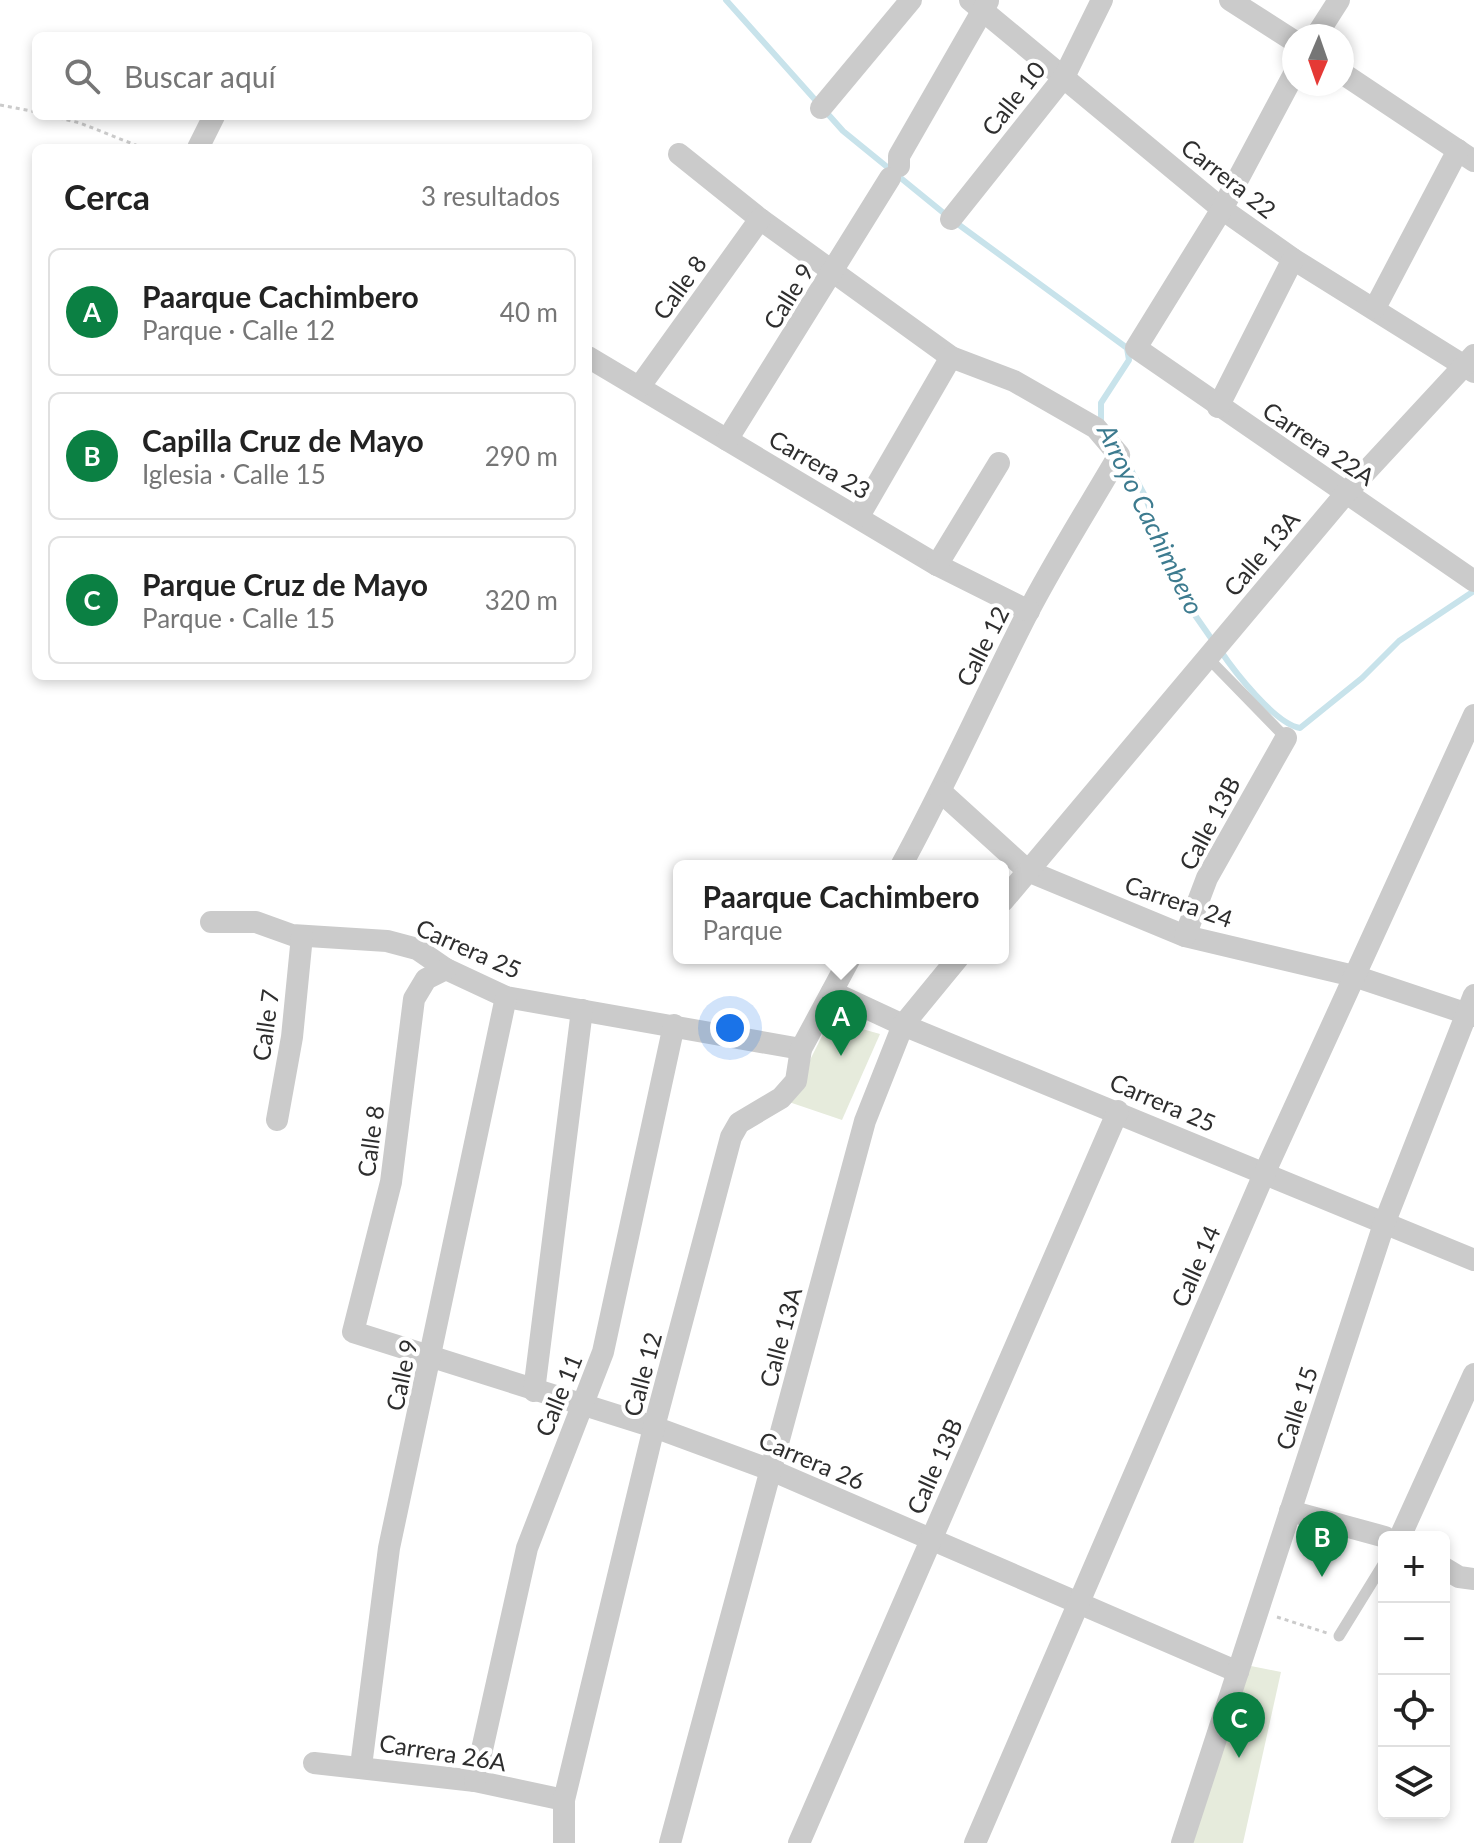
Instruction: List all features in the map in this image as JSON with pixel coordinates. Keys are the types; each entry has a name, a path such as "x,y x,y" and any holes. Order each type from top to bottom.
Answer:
{"street":[{"path":"821,108 911,0"},
{"name":"Calle 10","path":"951,219 1064,77 1102,0"},
{"path":"1230,0 1282,33"},
{"path":"1324,24 1339,0"},
{"name":"Carrera 22","path":"981,4 1222,209 1293,259 1471,364"},
{"name":"Calle 9","path":"727,440 834,274 894,172 899,156 981,4"},
{"path":"1354,81 1466,156 1375,308"},
{"path":"1222,209 1282,96"},
{"path":"200,144 212,120"},
{"path":"679,154 760,219 951,357 859,516"},
{"name":"Carrera 22A","path":"1222,209 1136,348 1474,581"},
{"name":"Calle 8","path":"640,386 760,219"},
{"path":"1218,407 1293,259"},
{"name":"Calle 12","path":"904,860 941,792 954,757 1029,611 1119,455 1096,428 1014,381 951,357"},
{"name":"Carrera 23","path":"592,359 937,565 1029,611"},
{"name":"Calle 13A","path":"1009,894 1347,492 1471,364"},
{"path":"937,565 999,463"},
{"name":"Calle 14","path":"975,1843 1264,1174 1473,720"},
{"name":"Calle 13B","path":"1185,936 1207,878 1286,738"},
{"name":"Carrera 24","path":"941,792 1028,871 1185,936 1472,1008"},
{"name":"Carrera 25","path":"211,922 256,922 302,936 387,941 417,949 446,969 506,997 801,1049"},
{"name":"Calle 7","path":"277,1120 292,1037 302,936"},
{"name":"Calle 12","path":"564,1843 564,1800 654,1427 731,1137 739,1123 781,1098 796,1081 801,1049 847,964"},
{"name":"Calle 13A","path":"670,1843 865,1121 903,1025 953,964"},
{"name":"Calle 8","path":"353,1332 391,1182 414,999 426,979 446,969"},
{"name":"Carrera 25","path":"832,992 903,1025 1474,1260"},
{"name":"Calle 9","path":"361,1766 389,1548 432,1359 506,997"},
{"name":"Calle 15","path":"1182,1843 1384,1224 1472,1008"},
{"path":"534,1391 582,1010"},
{"name":"Calle 11","path":"475,1781 527,1548 603,1352 674,1025"},
{"name":"Calle 13B","path":"799,1843 1118,1111"},
{"name":"Carrera 26","path":"353,1332 654,1427 771,1470 1238,1672"},
{"path":"1403,1531 1474,1374"},
{"path":"1290,1511 1378,1535"},
{"path":"1450,1570 1474,1579"},
{"name":"Carrera 26A","path":"314,1763 475,1781 564,1800"}],"lane":[{"path":"1207,657 1286,738"},
{"path":"1339,1636 1378,1573"}],"path":[{"path":"0,105 32,111"},
{"path":"62,120 132,144"},
{"path":"1258,1611 1339,1636"}],"shaded area":[{"path":"830,1020 880,1034 842,1120 789,1102"},
{"path":"1246,1665 1281,1672 1243,1843 1188,1843"}],"waterway":[{"name":"Arroyo Cachimbero","path":"726,0 843,131 951,219 1127,348 1129,360 1101,403 1101,421"},
{"name":"Arroyo Cachimbero","path":"1124,457 1145,496 1183,598 1213,641"},
{"name":"Arroyo Cachimbero","path":"1220,650 1267,707 1300,728 1362,678 1399,641 1474,591"}],"place":[{"name":"Paarque Cachimbero","path":"841,1056"},
{"name":"Capilla Cruz de Mayo","path":"1322,1577"},
{"name":"Parque Cruz de Mayo","path":"1239,1758"}]}
